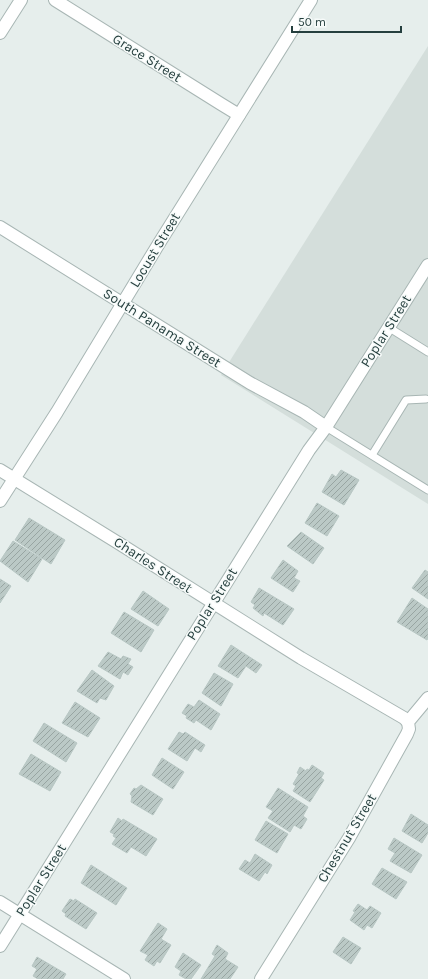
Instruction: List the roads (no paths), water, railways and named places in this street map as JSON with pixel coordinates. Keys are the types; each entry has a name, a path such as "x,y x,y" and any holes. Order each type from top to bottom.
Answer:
{"street":[{"path":"0,33 21,0"},
{"name":"Grace Street","path":"55,0 239,115"},
{"name":"Locust Street","path":"0,501 311,0"},
{"name":"South Panama Street","path":"0,227 250,383 304,412 326,427"},
{"name":"Poplar Street","path":"0,946 309,450 326,427 428,265"},
{"name":"Charles Street","path":"0,470 301,658 404,718 408,722"},
{"name":"Chestnut Street","path":"261,979 349,838 407,734 409,729 408,722 428,698"},
{"path":"0,902 124,979"}],"lane":[{"path":"388,327 426,351 428,343"},
{"path":"372,455 406,400 426,399"},
{"path":"326,427 428,490"}]}
